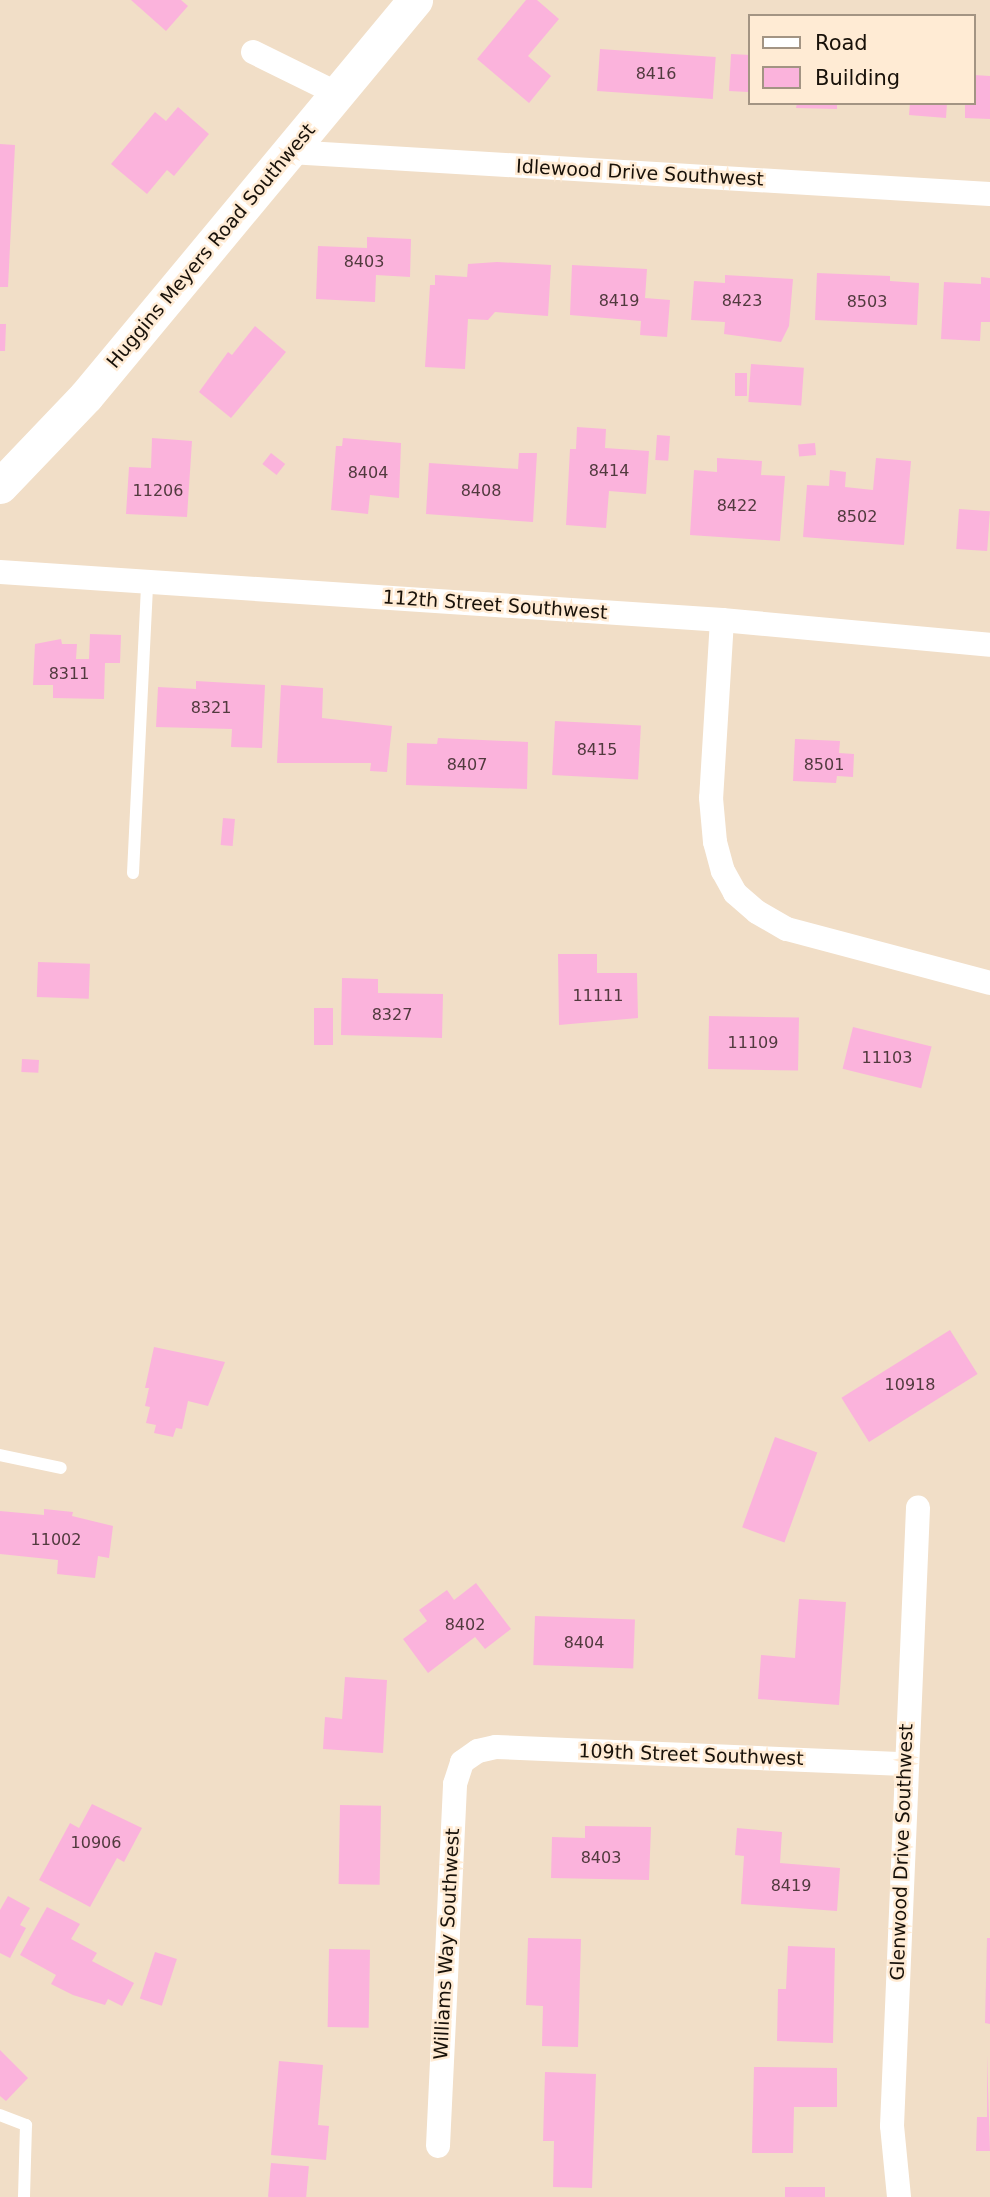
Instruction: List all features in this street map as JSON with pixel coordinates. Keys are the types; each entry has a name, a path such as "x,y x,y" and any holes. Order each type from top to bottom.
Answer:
{"street":[{"name":"Huggins Meyers Road Southwest","path":"0,486 86,396 290,152 333,92 415,0"},
{"path":"253,52 333,92"},
{"name":"Idlewood Drive Southwest","path":"290,152 990,194"},
{"name":"112th Street Southwest","path":"0,572 722,620 990,645"},
{"path":"722,620 711,798 715,842 723,871 735,893 757,912 787,929 990,983"},
{"name":"Glenwood Drive Southwest","path":"899,2197 892,2126 905,1764 918,1508"},
{"name":"109th Street Southwest","path":"478,1751 496,1747 905,1764"},
{"name":"Williams Way Southwest","path":"438,2146 455,1784 462,1762 478,1751"}],"lane":[{"path":"133,873 147,582"},
{"path":"0,1455 61,1468"},
{"path":"0,2115 26,2125 24,2197"}],"building":[{"path":"131,0 181,0 188,6 166,31"},
{"path":"526,0 537,0 559,19 528,56 551,76 529,103 477,59"},
{"path":"600,49 716,57 713,99 597,91"},
{"path":"731,54 748,55 748,92 729,91"},
{"path":"976,75 990,76 990,119 965,118 965,105 976,105"},
{"path":"797,105 837,105 837,109 796,108"},
{"path":"910,105 947,105 946,118 909,115"},
{"path":"178,107 209,134 174,176 167,170 147,194 111,164 155,112 166,121"},
{"path":"0,144 15,145 8,287 0,287"},
{"path":"367,237 411,239 410,277 376,275 375,302 316,299 318,246 367,248"},
{"path":"497,262 551,265 548,316 495,312 488,320 468,319 465,369 425,367 430,285 435,285 435,275 467,277 468,264"},
{"path":"572,265 647,269 645,298 670,300 667,337 640,335 641,321 570,315"},
{"path":"817,273 890,276 890,281 919,283 917,325 815,320"},
{"path":"725,275 793,279 789,326 781,342 724,334 725,322 691,320 694,281 725,283"},
{"path":"981,277 990,278 990,322 981,322 980,341 941,339 944,282 981,284"},
{"path":"0,324 6,324 5,351 0,351"},
{"path":"255,326 286,352 231,418 199,392 228,352 232,355"},
{"path":"751,364 804,368 801,406 748,402"},
{"path":"735,373 747,373 747,396 735,396"},
{"path":"577,427 606,429 605,448 649,451 646,494 609,491 606,528 566,525 570,449 576,449"},
{"path":"657,435 670,436 668,461 655,460"},
{"path":"152,438 192,441 187,517 126,514 129,467 151,468"},
{"path":"343,438 401,443 399,498 370,495 368,514 331,510 336,446 342,446"},
{"path":"815,443 816,455 799,456 798,444"},
{"path":"271,453 285,464 277,475 262,464"},
{"path":"519,453 537,453 533,522 426,514 429,463 518,469"},
{"path":"717,458 762,461 761,475 785,476 780,541 690,535 694,470 717,472"},
{"path":"876,458 911,461 904,545 803,537 807,485 829,486 830,470 846,472 845,487 873,490"},
{"path":"959,509 990,511 987,551 956,549"},
{"path":"90,634 121,635 120,663 105,663 104,699 53,698 53,685 33,685 35,644 61,639 62,644 77,644 76,659 89,659"},
{"path":"196,681 265,685 262,748 231,747 232,729 156,727 158,687 196,689"},
{"path":"281,685 323,688 322,718 392,726 387,772 370,771 371,763 277,763"},
{"path":"555,721 641,726 638,779 552,775"},
{"path":"438,738 528,742 527,789 406,785 407,743 437,744"},
{"path":"795,739 840,741 839,753 854,754 853,777 837,776 836,783 793,781"},
{"path":"223,818 235,819 233,846 221,845"},
{"path":"558,954 597,954 597,973 637,973 638,1018 559,1025"},
{"path":"38,962 90,964 89,999 37,997"},
{"path":"342,978 378,979 378,993 443,994 442,1038 341,1035"},
{"path":"314,1008 333,1008 333,1045 314,1045"},
{"path":"709,1016 799,1018 798,1071 708,1069"},
{"path":"853,1027 932,1047 921,1088 843,1069"},
{"path":"22,1059 39,1060 38,1073 21,1072"},
{"path":"950,1330 978,1374 869,1442 841,1398"},
{"path":"154,1347 225,1362 208,1406 188,1401 182,1429 176,1428 173,1437 154,1433 156,1425 146,1423 150,1407 145,1406 149,1388 145,1388"},
{"path":"775,1437 817,1452 784,1543 742,1527"},
{"path":"44,1509 73,1512 72,1516 113,1526 109,1558 98,1556 95,1578 57,1574 58,1560 0,1554 0,1511 44,1515"},
{"path":"476,1583 511,1629 485,1649 475,1637 428,1673 403,1639 427,1621 419,1610 447,1590 454,1600"},
{"path":"799,1599 846,1602 839,1705 758,1699 761,1655 795,1658"},
{"path":"535,1616 635,1619 633,1668 533,1665"},
{"path":"345,1677 387,1680 383,1753 323,1749 325,1717 342,1719"},
{"path":"92,1804 142,1828 124,1862 117,1858 90,1907 39,1880 70,1823 79,1828"},
{"path":"340,1805 381,1806 380,1885 339,1884"},
{"path":"585,1826 651,1827 649,1880 551,1878 552,1837 585,1838"},
{"path":"737,1828 782,1832 780,1863 840,1868 837,1911 741,1904 744,1856 735,1855"},
{"path":"8,1896 30,1908 20,1925 26,1928 10,1958 0,1953 0,1910"},
{"path":"47,1907 80,1924 71,1939 97,1953 92,1961 134,1983 122,2006 108,1999 105,2005 73,1995 51,1984 56,1975 20,1955"},
{"path":"528,1938 581,1939 578,2047 542,2046 543,2006 526,2005"},
{"path":"987,1938 990,1938 990,2024 985,2023"},
{"path":"788,1946 835,1948 833,2043 777,2041 778,1989 786,1989"},
{"path":"329,1949 370,1950 369,2028 328,2027"},
{"path":"155,1952 177,1959 162,2006 140,1999"},
{"path":"0,2050 28,2078 6,2101 0,2096"},
{"path":"987,2055 990,2151 976,2151 977,2117 987,2117"},
{"path":"279,2061 323,2065 318,2125 329,2126 326,2160 271,2155"},
{"path":"754,2067 837,2068 837,2107 794,2107 793,2153 752,2153"},
{"path":"545,2072 596,2074 592,2188 553,2187 554,2141 543,2141"},
{"path":"271,2163 309,2166 306,2197 268,2197"},
{"path":"785,2187 825,2187 825,2197 785,2197"}]}
